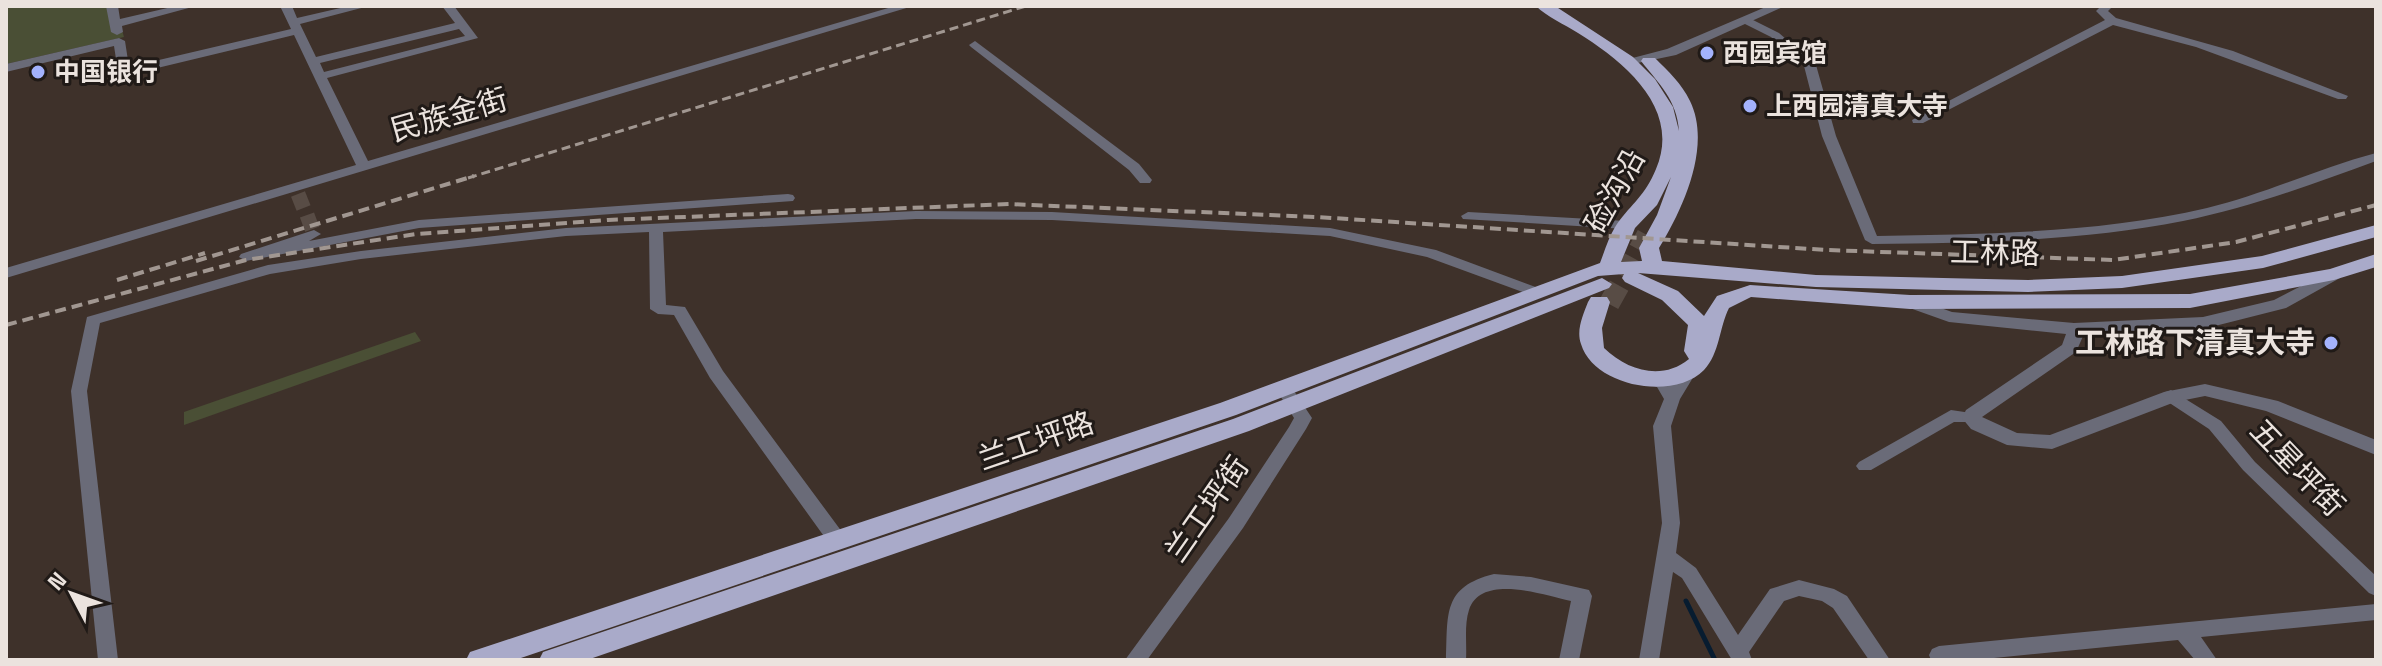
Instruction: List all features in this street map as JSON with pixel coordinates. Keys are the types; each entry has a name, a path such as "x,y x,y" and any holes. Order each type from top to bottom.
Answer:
{"highway":[{"path":"1544,6 1637,60"},
{"path":"1564,6 1637,60"},
{"name":"硷沟沿","path":"1608,268 1672,207 1684,168 1691,127 1671,84 1637,60"},
{"name":"硷沟沿","path":"1637,60 1653,85 1671,125 1672,146 1638,242"},
{"name":"工林路","path":"1608,268 1638,242 1816,281 2028,286 2122,282 2263,262 2376,231"},
{"name":"工林路","path":"1632,278 1656,277 1751,291 1910,302 2190,301 2334,274 2376,260"},
{"name":"兰工坪路","path":"480,660 838,541 1290,397 1536,292 1608,268"},
{"path":"1632,278 1676,298 1699,325 1698,345 1690,357 1676,368 1660,372 1609,356 1600,346 1599,328 1604,303 1590,326 1591,346 1616,368 1652,379 1671,379 1689,371 1708,347 1719,307 1729,297 1751,291"},
{"name":"兰工坪路","path":"553,660 1290,397 1528,316 1584,289 1632,278"}],"street":[{"path":"112,6 124,72 363,6"},
{"path":"115,24 190,6"},
{"path":"286,6 364,167"},
{"path":"321,76 472,38 448,6"},
{"name":"民族金街","path":"6,273 297,191 364,167 907,6"},
{"path":"1637,60 1671,52 1779,6"},
{"path":"2107,6 2102,11 2112,21 2145,27 2342,96"},
{"path":"1745,20 1775,35 1810,65 1829,136 1850,180 1872,240 1931,239 2154,222 2258,199 2376,157"},
{"path":"1918,120 2112,21"},
{"path":"313,61 462,25"},
{"path":"6,68 119,41"},
{"path":"975,45 1134,167 1145,180"},
{"path":"314,234 246,257 419,224 788,198"},
{"path":"108,660 79,391 93,320 284,267 435,246 656,228 916,215 1022,216 1330,232 1431,253 1536,292"},
{"path":"1468,216 1638,242"},
{"path":"656,228 661,270 658,309 679,310 716,374 838,541"},
{"path":"1910,302 1949,317 2074,329 2203,323 2280,304 2334,274"},
{"path":"1865,466 1951,416 1972,418 1976,410 2070,348 2075,336 2074,329"},
{"path":"1649,660 1671,523 1662,426 1672,399 1689,371"},
{"path":"1652,379 1664,383 1672,399"},
{"name":"五星坪街","path":"1972,418 1978,424 2014,440 2052,442 2171,396 2205,390 2271,406 2376,448"},
{"name":"五星坪街","path":"2171,396 2215,425 2249,466 2376,588"},
{"name":"兰工坪街","path":"1135,660 1236,523 1297,429 1303,418 1290,397"},
{"path":"1666,556 1689,573 1740,656 1777,595 1799,588 1827,595 1840,602 1850,612 1880,660"},
{"path":"1456,660 1459,609 1465,596 1477,585 1494,579 1582,596 1569,660"},
{"path":"1939,655 2376,612"},
{"path":"2183,631 2207,660"}],"green space":[{"path":"6,6 115,6 124,37 6,64"},
{"path":"415,332 421,341 184,425 184,412"}],"waterway":[{"path":"1686,601 1715,660"}],"tunnel":[{"path":"298,194 304,209"},
{"path":"307,215 314,234"},
{"path":"1609,304 1647,235"}],"railway":[{"path":"468,178 1026,6"},
{"path":"196,261 474,176"},
{"path":"6,325 246,260 416,234 608,220 1009,204 1317,217 1826,250 2113,260 2236,242 2376,205"},
{"path":"117,280 205,253"}],"place":[{"name":"西园宾馆","path":"1707,53"},
{"name":"中国银行","path":"38,72"},
{"name":"上西园清真大寺","path":"1750,106"},
{"name":"工林路下清真大寺","path":"2331,343"}]}
